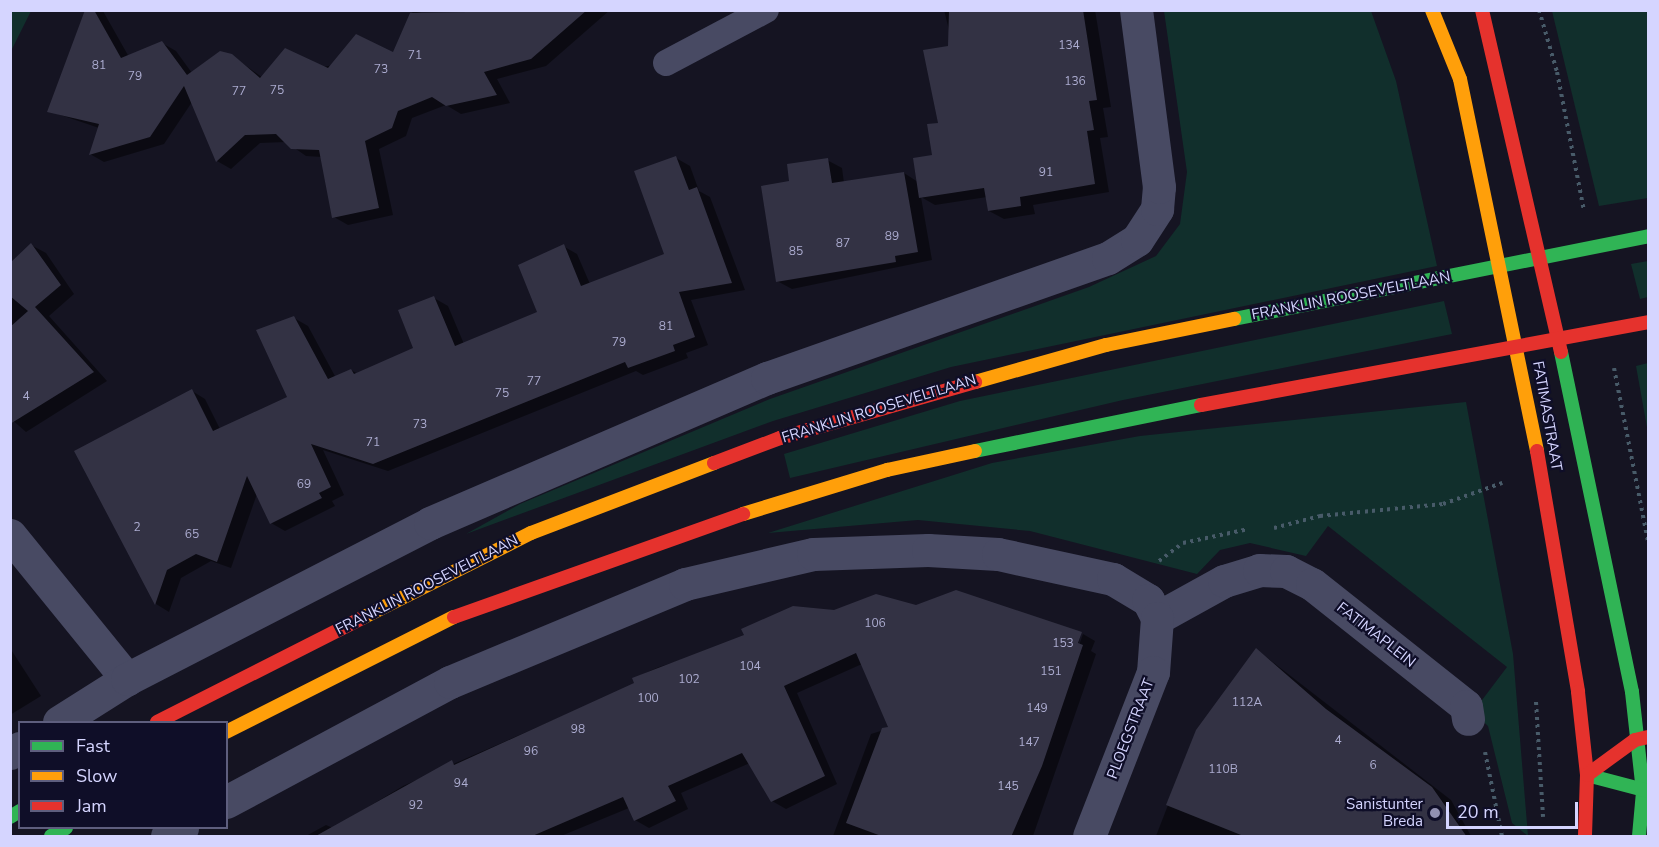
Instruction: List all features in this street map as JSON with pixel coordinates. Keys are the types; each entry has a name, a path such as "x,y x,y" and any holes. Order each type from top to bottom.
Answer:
{"main road":[{"name":"FATIMASTRAAT","path":"1432,10 1460,79 1495,234 1572,656 1587,775 1585,837"},
{"name":"FATIMASTRAAT","path":"1482,10 1558,337 1642,738 1646,791 1639,837"},
{"name":"FRANKLIN ROOSEVELTLAAN","path":"161,721 531,533 780,438 1106,345 1648,236"},
{"path":"228,731 477,606 795,496 887,470 1123,419 1444,362 1646,322"},
{"path":"1587,775 1642,738"},
{"path":"1587,775 1646,791"},
{"path":"51,837 64,829"}],"street":[{"path":"62,721 127,679 430,524 746,387 1108,258 1137,240 1157,209 1159,187 1136,10"},
{"path":"10,535 127,679"},
{"path":"228,800 460,677 600,616 770,561 857,549 998,554 1132,586 1157,618"},
{"name":"FATIMAPLEIN","path":"1157,618 1224,581 1259,570 1286,571 1312,584 1466,706 1468,719"},
{"name":"PLOEGSTRAAT","path":"1089,837 1153,672 1157,618"},
{"path":"166,837 180,829"}],"lane":[{"path":"666,63 766,10"}],"path":[{"path":"1500,473 1504,495"},
{"path":"1265,529 1320,516 1443,504 1502,483"},
{"path":"1132,586 1184,543 1254,529"},
{"path":"1536,696 1544,825"},
{"path":"1468,719 1489,768 1502,837"}],"green space":[{"path":"10,11 31,11 11,51"},
{"path":"1164,11 1371,11 1396,81 1437,266 951,367 773,421 466,534 520,504 770,399 1089,287 1156,256 1180,224 1187,172"},
{"path":"1552,11 1648,11 1648,198 1599,206"},
{"path":"1648,261 1648,297 1640,299 1631,264"},
{"path":"1444,301 1452,334 1123,400 790,478 784,454 960,401"},
{"path":"1648,363 1648,433 1636,366"},
{"path":"1466,402 1513,654 1528,836 1512,823 1488,726 1473,712 1507,667 1328,526 1306,556 1250,543 1220,550 1197,574 1030,531 918,520 768,533 992,463 1140,436"}],"building":[{"path":"85,10 94,10 121,58 162,41 187,75 220,51 232,54 260,78 285,48 328,68 356,34 393,52 410,13 587,10 531,59 484,72 497,95 446,106 432,97 398,111 392,128 365,141 379,208 332,218 319,150 291,149 276,134 245,135 216,162 184,86 150,137 89,155 99,124 47,112"},
{"path":"949,10 1083,10 1097,100 1089,101 1094,130 1087,131 1095,184 1020,197 1021,206 988,211 984,188 919,198 913,158 932,155 927,124 938,123 923,50 948,46"},
{"path":"676,156 689,190 697,187 732,283 679,292 695,337 673,345 675,351 628,368 625,362 373,464 311,444 331,487 319,493 322,498 270,524 247,476 217,562 196,554 167,570 155,605 74,451 192,389 213,431 287,397 256,330 294,316 328,379 351,369 354,374 413,348 398,310 434,296 455,346 537,312 518,265 564,244 581,286 664,254 634,171"},
{"path":"828,158 832,183 904,172 918,252 895,256 896,262 776,282 761,186 789,181 787,164"},
{"path":"31,243 61,285 35,307 94,372 10,424 10,327 28,311 10,296 10,263"},
{"path":"956,590 1082,632 1078,643 1083,645 1042,766 1011,837 884,837 846,823 882,728 888,727 856,653 784,686 825,776 771,802 742,753 668,786 676,801 634,821 623,797 530,837 314,837 452,760 454,765 634,683 632,678 744,635 741,629 793,606 834,610 876,594 916,605"},
{"path":"1256,648 1326,709 1432,787 1467,837 1246,837 1166,805 1196,730"}],"traffic: fast":[{"path":"1234,319 1648,236"},
{"path":"1561,352 1632,692 1643,792 1639,836"},
{"path":"975,451 1201,405"},
{"path":"1587,775 1648,791"},
{"path":"10,817 18,812"},
{"path":"51,836 64,829"}],"traffic: slow":[{"path":"1432,10 1460,79 1537,451"},
{"path":"975,382 1106,345 1234,319"},
{"path":"743,514 887,470 975,451"},
{"path":"362,618 531,533 714,463"},
{"path":"228,731 454,617"}],"traffic: jam":[{"path":"1482,10 1561,352"},
{"path":"1201,405 1648,322"},
{"path":"714,463 780,438 975,382"},
{"path":"1537,451 1578,692 1587,775 1585,836"},
{"path":"454,617 743,514"},
{"path":"159,721 362,618"},
{"path":"1587,775 1635,740 1648,737"}],"place":[{"name":"Sanistunter Breda","path":"1435,813"}]}
